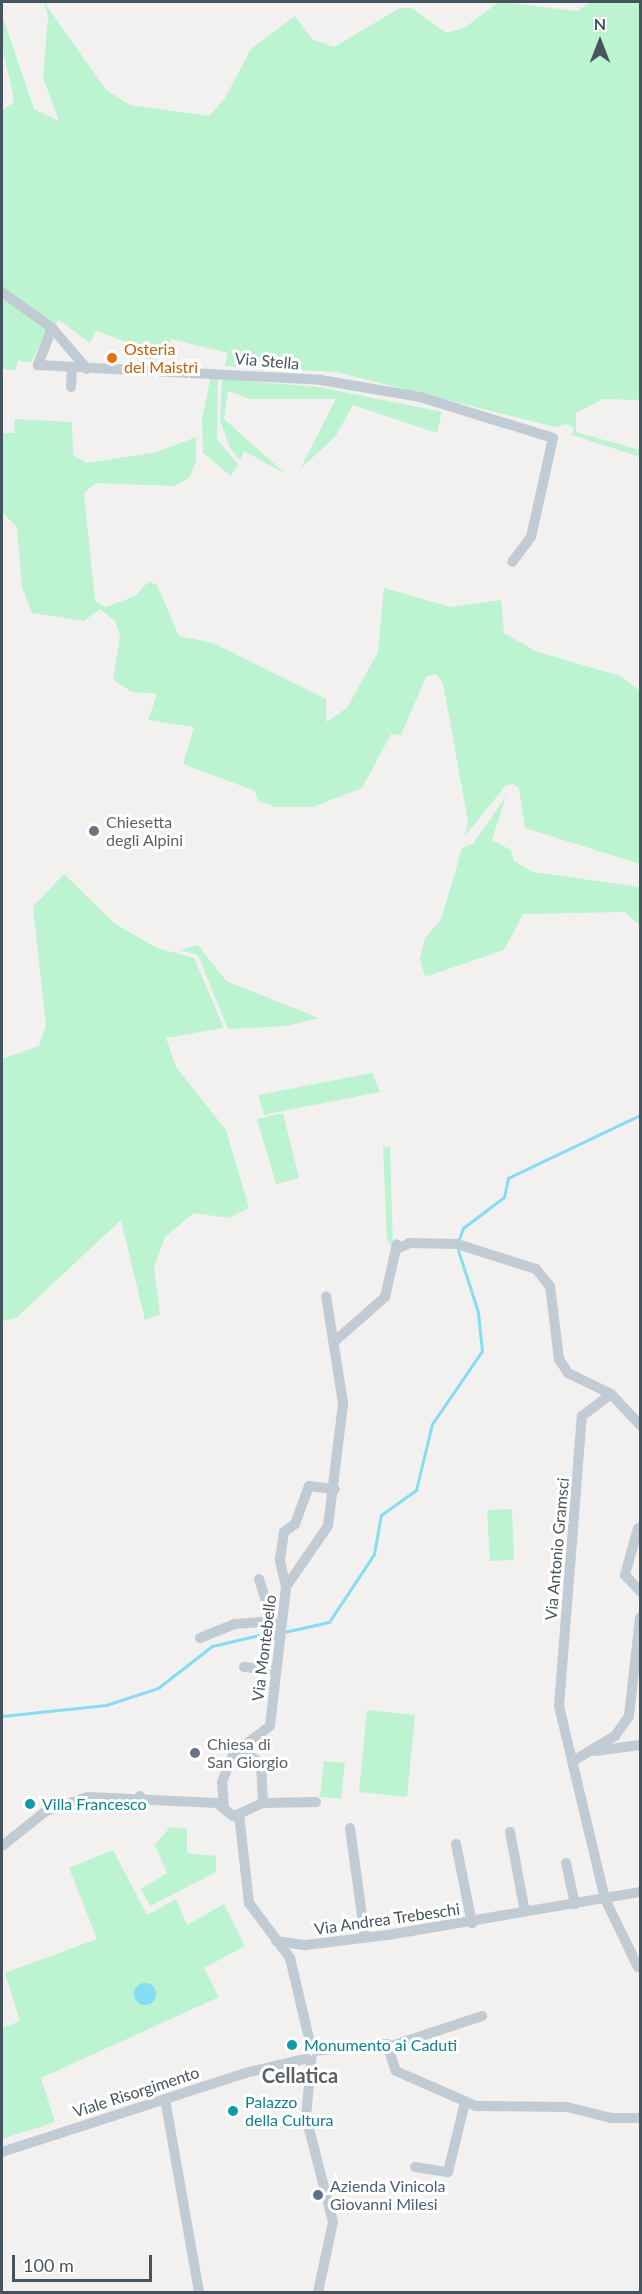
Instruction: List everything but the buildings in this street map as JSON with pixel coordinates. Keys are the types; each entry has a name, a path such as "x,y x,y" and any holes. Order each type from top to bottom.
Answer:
{"street":[{"path":"2,292 52,328 87,369"},
{"name":"Via Stella","path":"52,328 38,365 321,380 420,397 553,438 531,537 512,562"},
{"path":"71,387 72,368"},
{"path":"335,1341 385,1297 397,1246 410,1243 457,1244 536,1269 550,1286 559,1359 568,1372 611,1394 640,1425"},
{"name":"Via Montebello","path":"290,1958 249,1903 243,1881 232,1813 222,1782 238,1749 270,1726 277,1635 286,1587 328,1526 335,1489 343,1403 335,1341 326,1296"},
{"name":"Via Antonio Gramsci","path":"611,1394 582,1416 559,1706 605,1899 638,1967"},
{"path":"286,1587 280,1560 284,1532 295,1524 309,1486 335,1489"},
{"path":"638,1528 625,1575 640,1591"},
{"path":"259,1579 277,1635"},
{"path":"595,1751 629,1716 640,1618"},
{"path":"200,1638 234,1624 263,1623 277,1635"},
{"path":"244,1667 275,1670"},
{"path":"573,1761 595,1751 640,1745"},
{"path":"238,1749 261,1763 261,1806"},
{"path":"2,1846 45,1811 100,1795 202,1798 232,1813 261,1806 316,1802"},
{"path":"128,1808 140,1796"},
{"path":"350,1828 365,1937"},
{"path":"510,1832 525,1912"},
{"name":"Via Andrea Trebeschi","path":"456,1844 472,1923"},
{"path":"566,1863 575,1904"},
{"name":"Via Andrea Trebeschi","path":"276,1941 306,1945 472,1923 640,1892"},
{"name":"Via Andrea Trebeschi","path":"290,1958 306,1945"},
{"path":"290,1958 313,2053 306,2116 333,2222 318,2292"},
{"name":"Viale Risorgimento","path":"2,2152 281,2062 313,2053 391,2046 482,2014"},
{"path":"391,2046 396,2071 465,2102 640,2118"},
{"path":"165,2099 199,2292"},
{"path":"415,2167 448,2172 465,2102"}],"green space":[{"path":"44,2 106,90 130,105 209,116 225,98 251,49 295,16 312,39 334,47 400,8 412,8 446,33 464,28 499,2 577,11 591,2 640,2 640,400 603,399 576,413 576,432 640,450 640,457 572,435 574,427 566,424 555,427 336,372 225,366 228,353 171,339 167,355 147,360 141,347 96,331 90,343 59,320 53,326 2,290 2,110 13,103 13,93 2,48 2,15 34,109 59,121 43,78 48,17"},
{"path":"2,298 48,328 31,363 18,360 15,371 2,368"},
{"path":"211,375 218,376 217,439 238,464 231,476 203,453 202,419"},
{"path":"222,379 319,387 442,412 437,433 353,405 335,437 300,469 336,399 250,399 228,391 224,419 286,474 244,451 240,460 230,448 220,420"},
{"path":"15,419 72,422 73,455 87,463 157,452 196,437 196,461 189,478 175,486 96,483 84,493 95,601 106,607 135,596 149,581 157,585 179,636 213,643 326,699 326,722 347,708 378,652 384,588 451,607 501,600 504,633 535,651 620,676 640,691 640,864 525,828 519,788 512,784 506,785 465,836 468,822 443,683 436,674 426,677 401,735 391,734 362,788 313,807 276,807 258,801 255,791 183,764 194,727 148,720 157,694 132,692 113,680 120,636 115,621 100,609 84,621 32,613 22,587 17,527 2,512 2,433 14,433"},
{"path":"506,796 492,840 511,850 514,861 533,872 640,887 640,926 625,912 523,914 504,950 425,977 420,959 425,938 441,920 462,848 473,844"},
{"path":"64,874 115,924 157,948 194,958 224,1028 166,1038 176,1067 226,1130 249,1208 228,1218 194,1213 165,1237 154,1267 160,1314 145,1320 121,1220 16,1318 2,1321 2,1059 39,1046 46,1025 33,907"},
{"path":"198,945 226,981 319,1018 287,1026 228,1029 198,955 180,950"},
{"path":"372,1073 380,1092 264,1115 258,1095"},
{"path":"283,1113 299,1178 276,1184 257,1119"},
{"path":"390,1146 393,1249 387,1239 383,1147"},
{"path":"512,1509 514,1560 490,1561 487,1510"},
{"path":"367,1710 415,1715 407,1797 359,1792"},
{"path":"324,1761 345,1763 341,1799 320,1797"},
{"path":"170,1827 187,1829 187,1853 216,1856 216,1872 150,1906 141,1889 167,1873 155,1845"},
{"path":"113,1850 147,1915 176,1899 187,1925 224,1904 245,1946 204,1968 219,1997 41,2078 55,2122 2,2139 2,2028 20,2021 5,1973 97,1939 69,1868"}],"water":[{"path":"145,1983 153,1986 156,1994 153,2002 145,2005 137,2002 134,1994 137,1986"}],"waterway":[{"path":"459,1239 463,1228 504,1197 508,1178 640,1115"},
{"path":"284,1632 329,1622 374,1554 381,1515 416,1490 432,1424 482,1351 478,1312 458,1250"},
{"path":"2,1716 106,1705 158,1688 212,1646 268,1633"}],"place":[{"name":"Osteria del Maistrì","path":"112,358"},
{"name":"Chiesetta degli Alpini","path":"94,831"},
{"name":"Chiesa di San Giorgio","path":"195,1753"},
{"name":"Villa Francesco","path":"30,1804"},
{"name":"Monumento ai Caduti","path":"292,2045"},
{"name":"Palazzo della Cultura","path":"233,2111"},
{"name":"Azienda Vinicola Giovanni Milesi","path":"318,2195"}],"district":[{"name":"Cellatica","path":"300,2075"}]}
